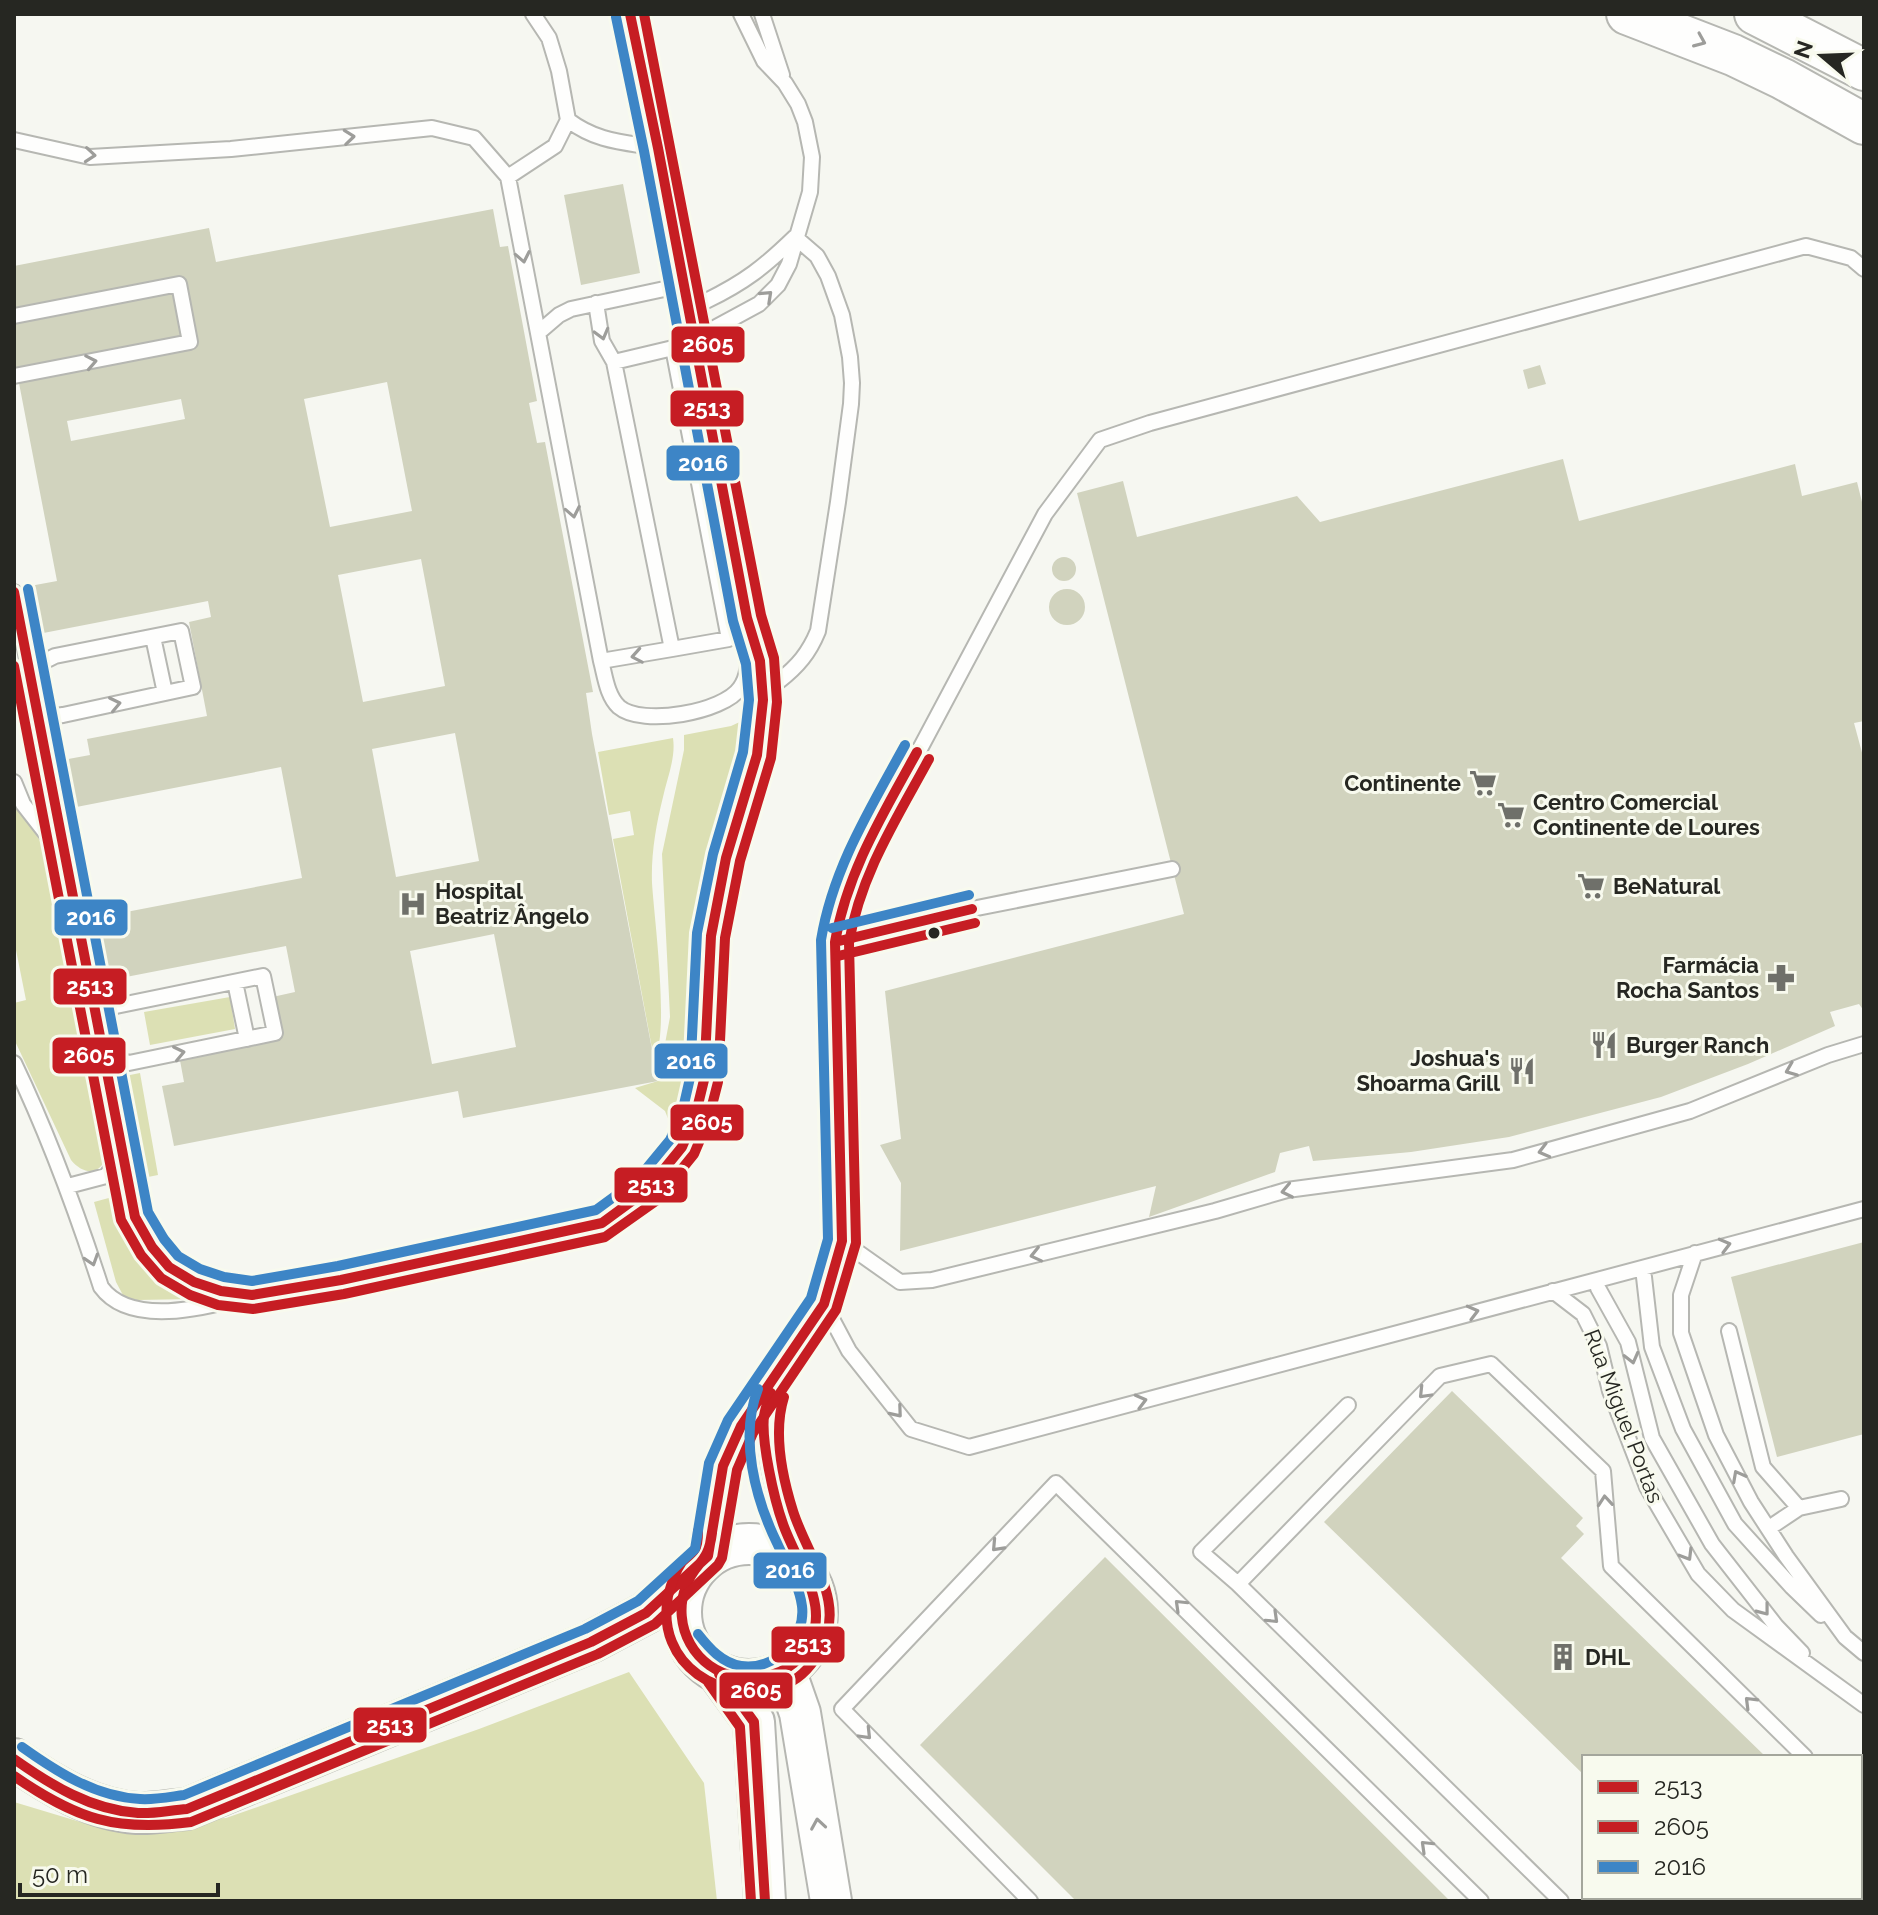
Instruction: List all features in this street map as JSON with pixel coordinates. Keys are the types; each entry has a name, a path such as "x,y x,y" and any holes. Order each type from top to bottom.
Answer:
{"main road":[{"path":"1627,14 1745,61 1864,124"},
{"path":"1755,14 1864,70"},
{"path":"14,1759 43,1780 99,1806 139,1813 187,1809 591,1642 646,1613 701,1563 729,1546 753,1543 776,1548 796,1562 810,1581 817,1600 817,1620 811,1640 801,1657 785,1670 764,1679 741,1680 719,1674"},
{"path":"701,1563 683,1593 681,1618 687,1642 701,1660 719,1674 754,1722 765,1901"},
{"path":"591,1642 687,1642"},
{"path":"785,1670 800,1713 831,1901"}],"lane":[{"path":"508,177 555,146 568,120 549,38 533,14"},
{"path":"14,1063 68,1186 101,1287 116,1304 174,1311 207,1307 602,1223 647,1190 682,1147 695,1117 704,1080 706,986 717,899 757,755 763,700 760,661 747,618 630,14"},
{"path":"741,14 764,61 785,83"},
{"path":"711,330 759,304 778,285 789,264 810,192 812,157 805,122 785,83 762,14"},
{"path":"568,120 584,133 602,140 658,148"},
{"path":"14,140 90,157 231,149 432,128 474,138 508,177 601,661 617,705 641,717 658,717 729,700 746,678 747,618"},
{"path":"706,301 743,283 795,237"},
{"path":"779,681 796,668 809,651 818,631 851,404 850,357 842,315 817,256 795,237"},
{"path":"701,1563 723,1466 741,1426 824,1304 842,1241 835,942 838,913 848,884 1045,514 1100,440 1150,423 1806,246 1851,258 1864,269"},
{"path":"14,316 179,284 190,342 14,376"},
{"path":"538,333 571,309 669,288 685,292"},
{"path":"596,303 602,341 614,362 672,649"},
{"path":"601,661 729,639 673,348 614,362"},
{"path":"14,593 135,1217 152,1247 169,1267 194,1282 221,1291 252,1295"},
{"path":"29,669 55,656 181,631 193,687 38,718"},
{"path":"153,637 165,693"},
{"path":"14,782 23,804 65,858"},
{"path":"835,942 972,909 1172,869"},
{"path":"95,1018 116,1006 263,976 275,1033 129,1063 104,1056"},
{"path":"235,982 247,1039"},
{"path":"842,1241 900,1282 932,1280 1215,1211 1287,1190 1513,1160 1690,1111 1836,1051 1864,1044"},
{"path":"68,1186 106,1176 123,1155"},
{"path":"824,1304 849,1351 911,1429 969,1447 1864,1209"},
{"path":"1695,1253 1681,1295 1681,1333 1716,1435 1769,1528 1845,1637"},
{"path":"1644,1277 1652,1347 1683,1429 1735,1524 1792,1587 1864,1653"},
{"path":"1598,1288 1628,1342 1652,1438 1712,1544 1776,1626 1833,1684"},
{"name":"Rua Miguel Portas","path":"1553,1291 1583,1314 1599,1346 1610,1391 1647,1487 1698,1574 1733,1610 1864,1705"},
{"path":"1729,1331 1763,1467 1799,1508"},
{"path":"1238,1584 1440,1376 1491,1364 1603,1471 1611,1566 1803,1755"},
{"path":"774,1381 764,1418 772,1493 786,1533 810,1581"},
{"path":"1348,1405 1201,1552 1238,1584 1561,1901"},
{"path":"1030,1901 842,1709 1056,1483 1481,1901"},
{"path":"1769,1528 1799,1508 1841,1499"}],"green space":[{"path":"744,720 698,941 693,988 690,1086 676,1131 673,1131 665,1111 635,1088 658,1081 670,1017 662,854 684,750 684,735 731,726"},
{"path":"673,738 672,760 658,818 652,861 661,1002 659,1046 654,1059 613,839 634,835 630,811 609,815 598,752"},
{"path":"14,799 42,844 53,873 108,1150 103,1164 94,1171 83,1169 71,1160 14,1039 14,1003 26,1000 14,940"},
{"path":"230,997 235,1029 150,1045 144,1012"},
{"path":"140,1073 158,1175 138,1179 120,1077"},
{"path":"116,1196 127,1230 143,1257 194,1299 137,1300 124,1297 116,1282 94,1202"},
{"path":"629,1672 704,1783 717,1901 14,1901 14,1802 97,1827 226,1818 479,1729"}],"building":[{"path":"623,184 640,273 581,285 564,195"},
{"path":"493,209 500,247 508,246 537,401 529,403 537,443 545,442 593,692 586,693 592,734 658,1081 463,1118 458,1091 174,1146 162,1086 184,1082 179,1055 276,1036 268,998 295,992 286,946 95,983 86,936 125,929 121,913 302,878 281,767 61,810 52,762 90,755 87,739 207,716 189,622 211,617 208,601 28,636 19,588 57,581 14,357 14,266 209,228 216,262","holes":["387,382 412,511 330,527 304,399","181,399 185,419 71,441 67,421","421,559 445,686 363,702 338,575","455,733 479,861 396,877 372,749","494,934 516,1047 432,1064 410,951"]},
{"path":"1540,365 1546,384 1528,389 1523,370"},
{"name":"Centro Comercial Continente de Loures","path":"1563,459 1579,521 1795,464 1802,496 1857,482 1864,510 1864,721 1854,723 1864,760 1864,1011 1859,1004 1830,1012 1835,1026 1661,1097 1509,1137 1411,1152 1313,1161 1309,1146 1280,1153 1275,1172 1149,1217 1156,1186 900,1251 901,1183 880,1145 901,1139 885,991 1184,914 1077,493 1123,481 1137,537 1297,496 1320,522"},
{"path":"1064,557 1075,564 1076,569 1069,580 1064,581 1053,574 1052,569 1059,558"},
{"path":"1067,589 1080,594 1085,607 1080,620 1067,625 1054,620 1049,607 1054,594"},
{"path":"1864,1242 1864,1434 1777,1457 1731,1277"},
{"name":"DHL","path":"1452,1391 1583,1518 1576,1526 1584,1534 1561,1558 1764,1755 1582,1755 1582,1773 1324,1522"},
{"path":"1105,1557 1450,1901 1076,1901 920,1745"}],"transit line":[{"name":"2513","path":"14,592 135,1217 152,1247 169,1267 194,1282 221,1291 252,1295 341,1280 602,1223 647,1190 682,1147 695,1117 704,1080 711,936 726,858 757,755 763,700 760,661 747,618 630,14"},
{"name":"2605","path":"14,666 121,1220 141,1255 161,1278 190,1295 218,1305 253,1309 344,1294 605,1237 656,1201 694,1154 708,1121 718,1082 725,938 740,861 771,758 777,702 774,658 761,615 644,14"},
{"name":"2016","path":"28,589 148,1212 178,1256 200,1269 252,1281 338,1266 596,1210 637,1180 670,1140 682,1113 690,1078 697,933 713,854 743,752 749,700 746,664 733,621 616,17"},
{"name":"2016","path":"22,1747 63,1774 108,1794 146,1799 184,1795 585,1629 638,1601 695,1549 709,1463 728,1420 811,1298 828,1239 821,940 834,888 844,864 905,745"},
{"name":"2513","path":"14,1759 57,1787 104,1807 144,1813 187,1809 591,1642 646,1613 708,1556 723,1466 741,1426 824,1304 842,1241 835,942 857,867 917,752"},
{"name":"2605","path":"14,1776 58,1803 98,1819 140,1825 191,1822 598,1654 655,1624 718,1565 722,1558 737,1470 753,1433 836,1310 856,1243 849,943 854,918 871,870 929,759"},
{"name":"2016","path":"832,928 969,895"},
{"name":"2513","path":"835,942 972,909"},
{"name":"2605","path":"838,956 975,923"},
{"name":"2016","path":"698,1634 728,1662 754,1666 776,1658 786,1650 799,1630 802,1618 798,1590 762,1507 752,1467 750,1427 758,1389"},
{"name":"2513","path":"712,1533 708,1551 690,1578 682,1601 682,1616 690,1644 710,1665 738,1677 763,1677 787,1668 799,1658 810,1641 815,1625 815,1608 812,1591 783,1524 769,1470 764,1427 765,1410 771,1393"},
{"name":"2605","path":"698,1531 696,1547 682,1562 668,1596 667,1620 672,1642 683,1660 716,1685 737,1690 759,1691 793,1680 807,1669 818,1654 827,1635 830,1617 823,1582 793,1511 785,1483 779,1439 784,1397"},
{"name":"2513","path":"719,1674 754,1722 765,1901"},
{"name":"2605","path":"708,1682 740,1727 751,1901"}],"place":[{"name":"Continente","path":"1483,783"},
{"name":"Centro Comercial Continente de Loures","path":"1511,815"},
{"name":"BeNatural","path":"1591,886"},
{"name":"Hospital Beatriz Ângelo","path":"413,904"},
{"name":"Farmácia Rocha Santos","path":"1781,978"},
{"name":"Burger Ranch","path":"1604,1045"},
{"name":"Joshua's Shoarma Grill","path":"1522,1071"},
{"name":"DHL","path":"1563,1657"}]}
